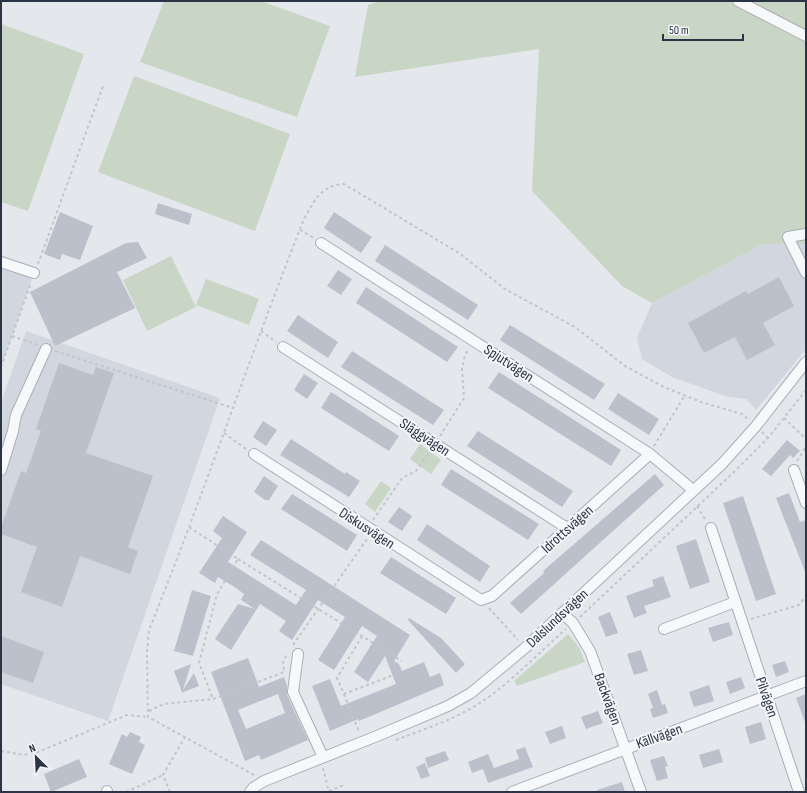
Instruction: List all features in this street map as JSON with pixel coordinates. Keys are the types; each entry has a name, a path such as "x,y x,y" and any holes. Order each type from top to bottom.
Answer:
{"street":[{"path":"738,1 806,36"},
{"path":"806,234 788,237 806,273"},
{"name":"Spjutvägen","path":"321,242 650,454 693,490"},
{"path":"1,262 34,273"},
{"name":"Släggvägen","path":"283,347 567,528"},
{"path":"1,470 13,431 16,415 46,348"},
{"name":"Dalslundsvägen","path":"250,792 253,788 264,781 363,742 448,706 471,693 525,648 722,464 756,426 806,362"},
{"name":"Diskusvägen","path":"254,454 481,600"},
{"name":"Idrottsvägen","path":"481,600 492,596 650,454"},
{"path":"794,470 806,503"},
{"name":"Pilvägen","path":"711,528 799,792"},
{"path":"664,629 736,602"},
{"name":"Backvägen","path":"562,613 573,623 590,651 641,792"},
{"path":"298,654 293,692 322,758"},
{"name":"Källvägen","path":"512,792 626,748 806,682"}],"path":[{"path":"1,367 103,86"},
{"path":"148,717 147,652 149,630 300,230 314,200 325,189 334,184 344,184 459,253 505,289 575,327 625,366 664,387 742,414 768,438"},
{"path":"300,230 321,242"},
{"path":"261,331 283,347"},
{"path":"12,336 233,408"},
{"path":"650,454 684,395"},
{"path":"784,418 806,439"},
{"path":"224,433 254,454"},
{"path":"794,470 795,463 806,447"},
{"path":"697,506 711,528"},
{"path":"189,527 402,661"},
{"path":"148,711 164,704 213,699 284,672 283,662 289,650 373,531"},
{"path":"213,699 200,663 218,594 238,559"},
{"path":"742,622 799,605 806,596"},
{"path":"481,600 525,648"},
{"path":"362,636 337,678 363,742"},
{"path":"344,694 406,670"},
{"path":"1,751 24,755 38,752 126,715 148,717 264,781"},
{"path":"126,792 163,775 185,737"},
{"path":"322,758 329,791 344,785"},
{"path":"163,775 170,792"}],"shaded area":[{"path":"763,244 806,244 806,349 756,410 746,399 728,397 672,377 642,359 637,338 652,303"},
{"path":"1,262 34,273 1,367"},
{"path":"26,331 220,398 108,721 1,684 1,403"}],"green space":[{"path":"164,1 261,1 330,26 297,117 140,62"},
{"path":"380,1 806,1 806,244 763,244 652,303 622,286 532,191 539,49 355,77 368,5"},
{"path":"1,24 84,54 28,211 1,202"},
{"path":"134,76 290,134 255,231 98,172"},
{"path":"171,256 196,307 147,331 123,280"},
{"path":"206,279 259,299 249,325 196,305"},
{"path":"420,444 441,460 431,474 410,459"},
{"path":"381,481 391,488 375,512 365,504"},
{"path":"568,634 579,647 585,662 517,686 514,681"}],"building":[{"path":"158,203 192,214 189,225 155,214"},
{"path":"60,212 93,226 80,260 62,254 60,260 44,254"},
{"path":"334,212 372,237 361,253 324,228"},
{"path":"138,242 147,258 117,272 135,308 55,346 30,292 126,243"},
{"path":"385,245 478,305 468,320 375,261"},
{"path":"338,270 352,279 341,295 327,286"},
{"path":"779,277 794,306 763,323 775,345 747,360 735,337 704,353 688,323 746,291 748,294"},
{"path":"366,287 458,347 447,362 356,303"},
{"path":"298,315 338,342 328,358 287,331"},
{"path":"510,325 605,384 594,400 500,340"},
{"path":"352,351 444,410 433,425 341,367"},
{"path":"59,363 93,375 96,367 114,373 86,453 153,476 128,547 138,551 130,574 80,556 62,607 21,592 37,547 1,534 1,527 21,471 26,473 41,431 36,429"},
{"path":"499,372 621,450 611,466 488,388"},
{"path":"304,374 318,383 307,399 294,390"},
{"path":"331,392 399,436 389,451 321,408"},
{"path":"618,393 659,419 649,435 608,409"},
{"path":"263,421 277,430 266,446 253,437"},
{"path":"478,431 573,491 562,507 467,446"},
{"path":"291,439 345,474 346,472 360,481 349,497 280,455"},
{"path":"787,440 800,451 793,458 790,455 771,476 762,469"},
{"path":"451,469 539,524 528,540 441,485"},
{"path":"655,474 664,485 521,614 510,603 544,573 543,571"},
{"path":"264,476 278,486 269,500 265,500 254,492"},
{"path":"789,493 800,522 806,520 806,574 776,498"},
{"path":"292,494 357,535 347,551 281,509"},
{"path":"743,496 776,594 756,601 723,503"},
{"path":"399,507 412,516 402,531 388,522"},
{"path":"223,516 247,532 228,562 296,605 306,590 250,555 261,540 410,635 394,661 399,664 402,671 424,662 430,677 440,673 444,685 359,721 358,719 330,731 312,686 330,679 341,706 396,684 385,656 368,682 354,672 377,636 362,626 334,670 318,660 345,617 318,600 292,640 279,631 286,621 260,604 231,650 215,639 238,604 255,609 241,600 244,594 236,588 218,577 215,583 199,573 222,538 213,531"},
{"path":"427,524 490,566 480,582 417,540"},
{"path":"696,539 710,582 690,589 676,546"},
{"path":"391,557 456,598 446,614 380,573"},
{"path":"663,576 671,597 644,606 647,613 634,618 626,596 654,586 652,580"},
{"path":"192,590 211,596 193,656 174,651"},
{"path":"610,612 618,633 606,637 598,617"},
{"path":"409,618 441,638 465,664 456,673 408,620"},
{"path":"729,622 733,635 713,642 708,628"},
{"path":"1,636 44,652 33,683 1,672"},
{"path":"641,650 648,671 634,675 627,654"},
{"path":"248,658 259,687 284,677 287,685 287,695 308,740 261,760 259,755 245,761 211,672","holes":["278,694 285,713 246,729 238,710"]},
{"path":"785,661 789,672 776,677 772,665"},
{"path":"191,664 183,690 194,673 199,686 181,693 182,692 174,671"},
{"path":"741,677 745,688 730,694 726,682"},
{"path":"709,685 714,701 694,707 689,692"},
{"path":"657,690 662,705 665,704 668,713 653,718 650,709 653,708 648,694"},
{"path":"806,694 806,722 805,722 796,698"},
{"path":"598,711 603,723 586,729 581,717"},
{"path":"761,722 766,739 750,744 745,727"},
{"path":"562,726 566,738 550,744 545,732"},
{"path":"130,732 141,737 139,742 145,745 132,774 109,764 122,734 127,737"},
{"path":"525,747 533,767 488,783 483,769 472,773 468,762 488,754 494,768 519,759 516,750"},
{"path":"719,749 723,762 703,768 699,755"},
{"path":"445,751 449,760 428,768 425,758"},
{"path":"664,756 668,766 665,767 668,778 657,781 650,760"},
{"path":"79,759 87,777 51,792 44,774"},
{"path":"425,763 430,776 421,779 416,767"},
{"path":"622,782 625,792 597,792 597,790"}]}
